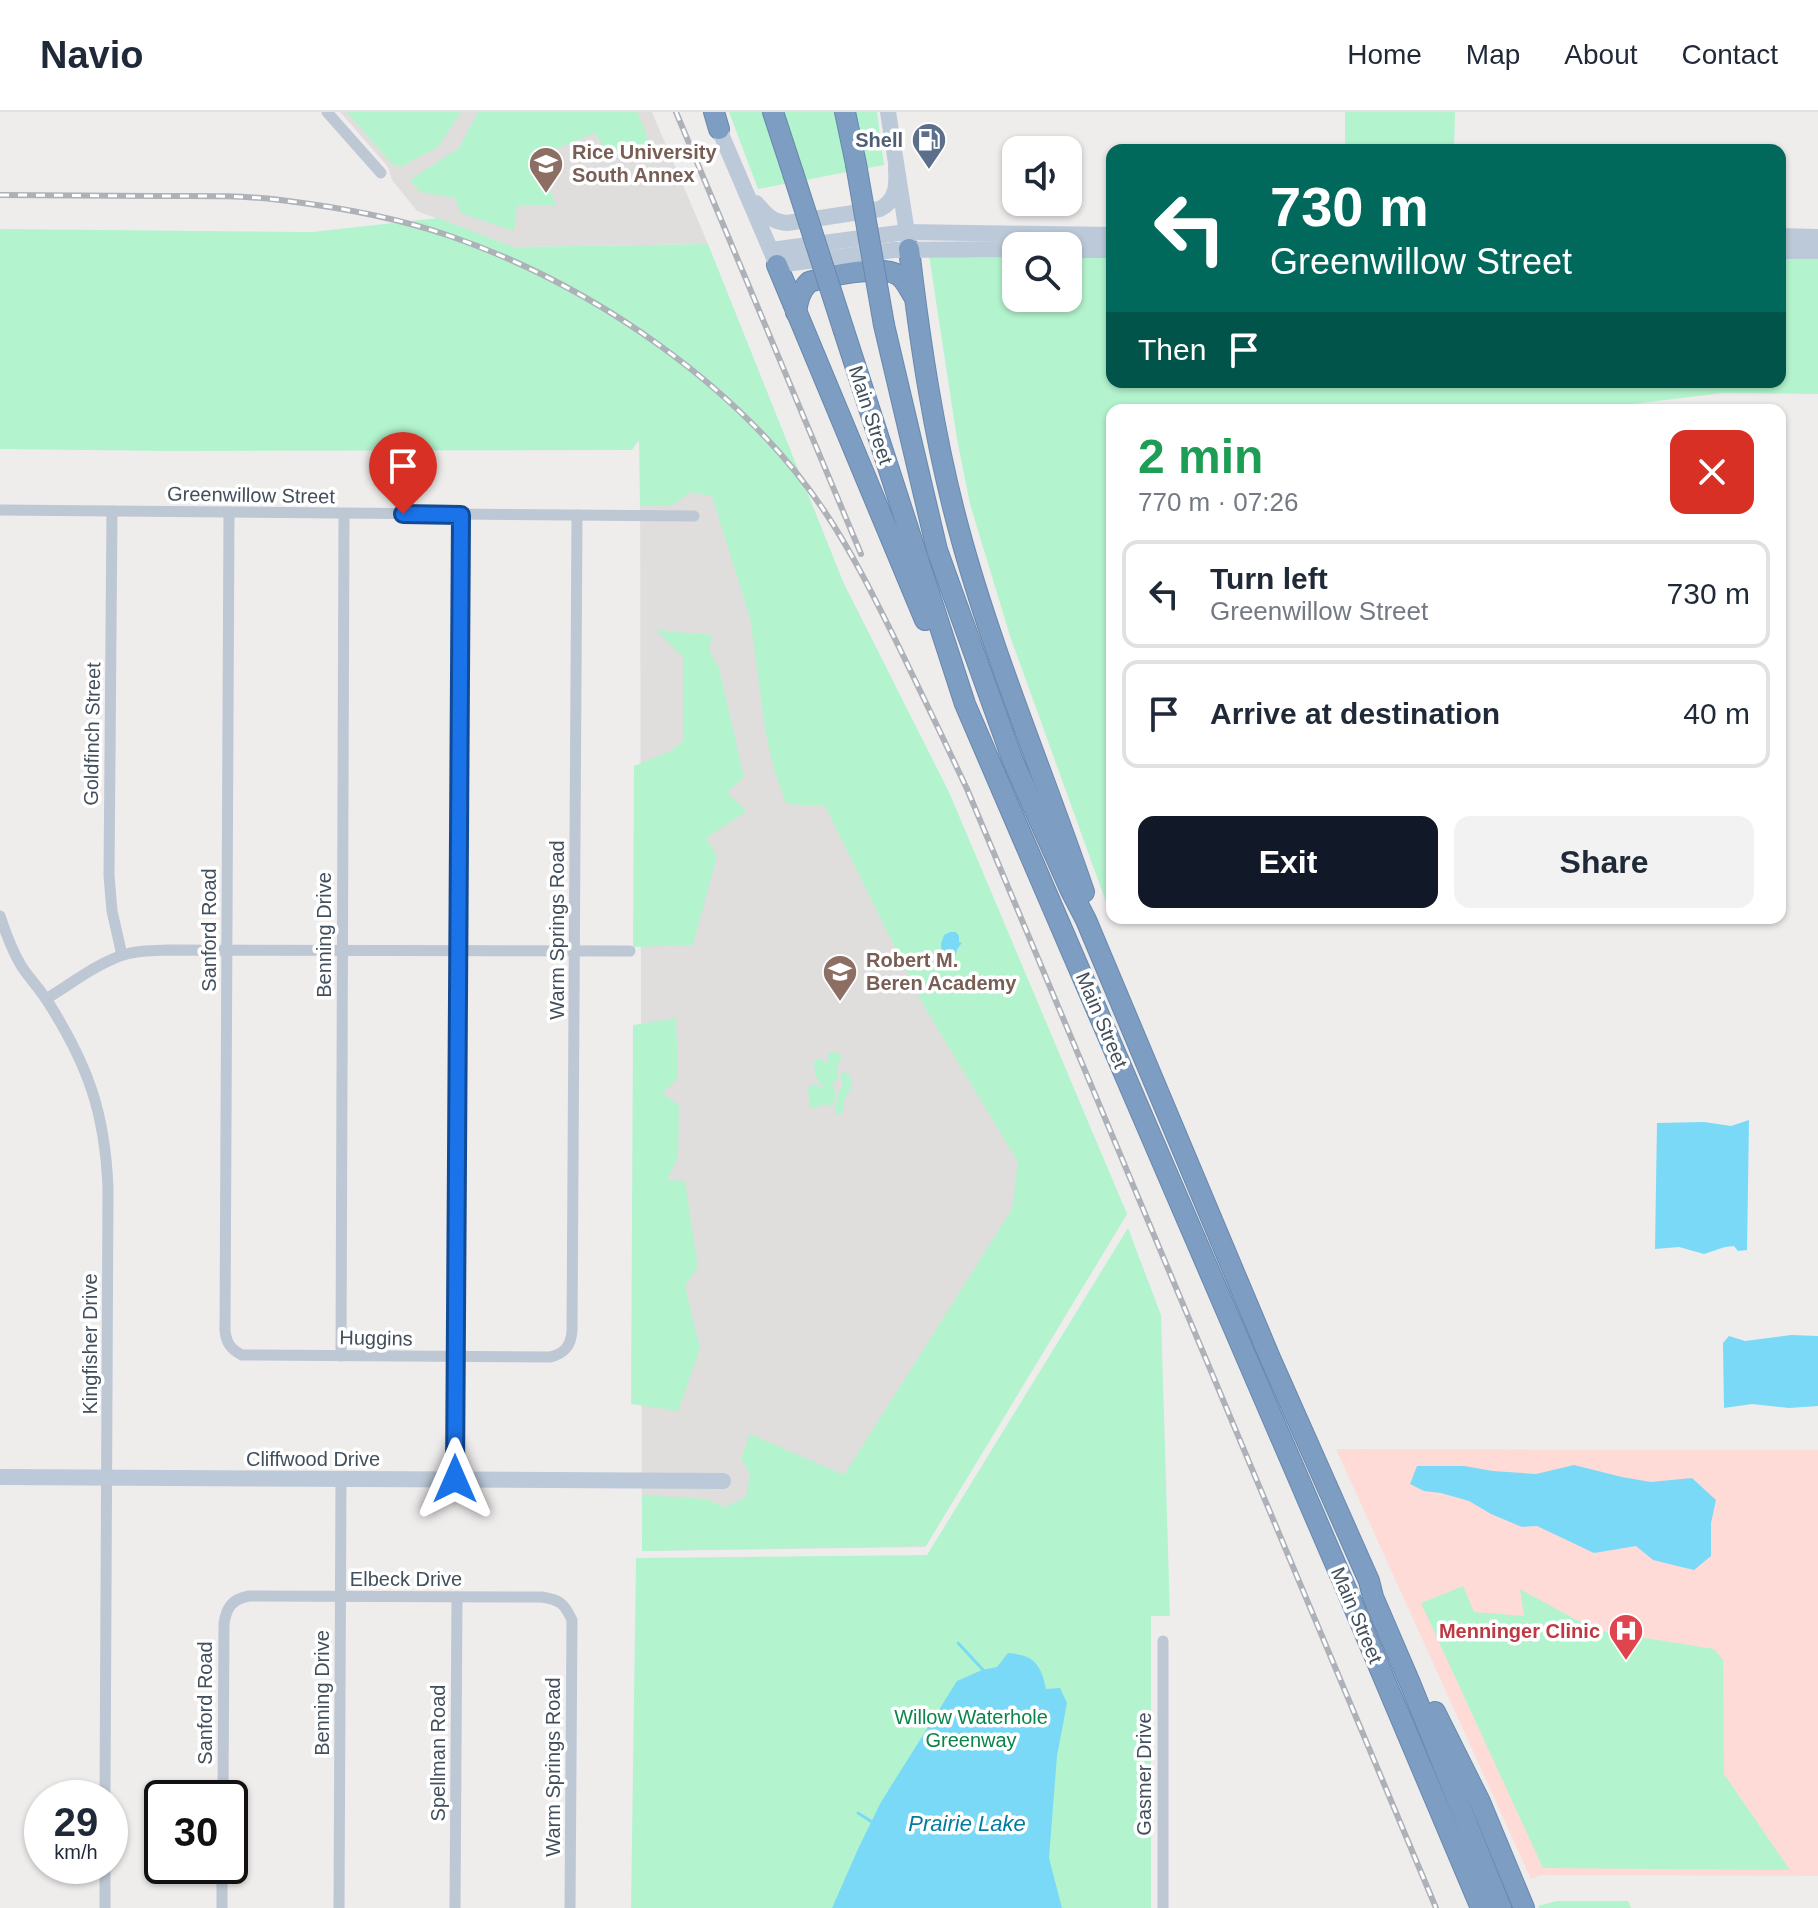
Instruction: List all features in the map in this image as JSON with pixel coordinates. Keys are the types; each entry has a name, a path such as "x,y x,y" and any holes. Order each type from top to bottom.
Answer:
{"highway":[{"name":"Main Street","path":"773,112 965,704 1481,1908"},
{"name":"Main Street","path":"845,112 884,325 937,550 1013,761 1086,920 1260,1335 1369,1581 1501,1908"},
{"path":"908,240 930,395 959,530 983,611 1086,897 1086,920"},
{"path":"774,258 944,665 975,728"},
{"path":"796,312 799,297 809,282 872,270 899,275 915,299"},
{"path":"1347,1591 1401,1754 1466,1908"},
{"path":"1410,1683 1427,1695 1480,1802 1524,1908"}],"main road":[{"path":"888,112 908,240"},
{"path":"715,118 774,258 908,240 1002,240"},
{"path":"747,193 768,218 780,222 880,209 889,203 897,189 896,168"},
{"path":"1082,238 1106,236"},
{"path":"1786,236 1818,237"},
{"path":"908,240 1002,248"},
{"path":"1082,250 1106,250"},
{"path":"1786,251 1818,251"},
{"name":"Cliffwood Drive","path":"0,1477 723,1481"}],"street":[{"path":"327,112 381,173"},
{"name":"Greenwillow Street","path":"0,510 694,516"},
{"name":"Goldfinch Street","path":"112,511 109,876 111,903 122,955"},
{"name":"Sanford Road","path":"229,512 225,1330 230,1347"},
{"name":"Benning Drive","path":"341,1356 344,514"},
{"path":"455,1479 461,515"},
{"name":"Warm Springs Road","path":"569,1345 572,1331 577,515"},
{"name":"Kingfisher Drive","path":"0,916 23,969 76,1048 99,1111 105,1145 108,1188 105,1780"},
{"path":"46,999 106,963 137,952 630,951"},
{"name":"Huggins","path":"230,1347 242,1355 550,1357 563,1352 569,1345"},
{"name":"Benning Drive","path":"339,1908 341,1479"},
{"name":"Elbeck Drive","path":"227,1609 239,1597 249,1596 542,1597 557,1600 566,1608 572,1627"},
{"name":"Spellman Road","path":"455,1908 457,1597"},
{"name":"Sanford Road","path":"223,1780 224,1624 227,1609"},
{"name":"Warm Springs Road","path":"570,1908 572,1627"},
{"name":"Gasmer Drive","path":"1163,1641 1163,1908"},
{"path":"105,1884 105,1908"},
{"path":"222,1884 222,1908"}],"shaded area":[{"name":"Rice University South Annex","path":"340,112 652,112 708,244 513,247 417,211 392,180 388,167"},
{"name":"Robert M. Beren Academy","path":"640,439 844,584 891,677 1127,1214 925,1547 642,1551"},
{"name":"Menninger Clinic","path":"1336,1449 1818,1450 1818,1876 1541,1875 1531,1879"}],"green space":[{"path":"347,112 461,112 438,147 400,167 391,163"},
{"path":"478,112 637,112 653,150 607,151 595,133 538,156 556,206 517,205 514,231 461,213 455,198 420,192 410,180 459,148"},
{"path":"729,112 877,112 884,165 758,189"},
{"path":"1345,112 1455,112 1454,144 1345,144"},
{"path":"438,218 513,247 708,244 844,584 949,792 1127,1214 926,1546 642,1551 642,1495 706,1499 725,1507 746,1497 750,1474 741,1458 750,1434 844,1475 1012,1209 1018,1162 924,1006 825,806 786,804 766,735 750,618 712,496 691,492 671,506 640,506 639,440 632,450 0,449 0,229 312,232"},
{"path":"929,255 1002,256 1002,312 1082,312 1082,256 1106,256 1106,388 1786,388 1786,258 1818,258 1818,394 1723,393 1632,404 1106,404 1106,902 1010,636 970,504"},
{"path":"656,630 712,635 709,651 719,668 744,777 727,793 747,811 706,838 717,856 693,945 633,947 634,766 671,751 683,741 683,657"},
{"path":"676,1018 678,1079 662,1093 679,1105 678,1157 667,1180 685,1181 698,1267 685,1286 700,1348 678,1411 631,1404 633,1025"},
{"path":"831,1052 842,1056 837,1067 838,1079 832,1084 836,1092 833,1105 811,1107 808,1087 816,1084 821,1089 823,1087 815,1075 814,1061 819,1058 827,1063"},
{"path":"844,1072 850,1075 852,1087 844,1100 843,1111 835,1115 837,1096 843,1085 840,1075"},
{"name":"Willow Waterhole Greenway","path":"1128,1228 1161,1315 1170,1616 1151,1616 1151,1908 631,1908 636,1558 927,1555"},
{"path":"1463,1586 1474,1612 1524,1616 1520,1589 1595,1630 1714,1649 1723,1660 1724,1774 1790,1870 1543,1868 1421,1603"},
{"path":"1557,1901 1628,1901 1631,1908 1538,1906"}],"water":[{"path":"956,932 962,943 950,964 942,958 941,944 944,935"},
{"path":"1749,1120 1747,1250 1738,1251 1734,1246 1704,1254 1679,1247 1655,1249 1657,1123 1704,1122 1731,1126"},
{"path":"1791,1335 1818,1336 1818,1406 1789,1408 1752,1404 1724,1408 1723,1343 1729,1336 1745,1341"},
{"path":"1574,1465 1651,1482 1692,1478 1716,1500 1711,1523 1711,1556 1694,1570 1653,1560 1636,1546 1594,1553 1537,1526 1522,1527 1469,1501 1424,1491 1410,1484 1417,1466 1464,1466 1536,1474"},
{"name":"Prairie Lake","path":"1008,1653 1035,1662 1046,1689 1060,1688 1067,1703 1057,1756 1049,1858 1062,1908 832,1908 881,1802 957,1681 997,1667"}],"waterway":[{"path":"958,1643 985,1672"},
{"path":"858,1813 872,1822"}],"railway":[{"path":"676,112 861,554"},
{"path":"0,195 265,198 366,214 450,236 557,282 659,345 707,382 791,466 825,512 854,560 967,789 1436,1908"}],"place":[{"name":"Shell","path":"929,171"},
{"name":"Rice University South Annex","path":"546,195"},
{"name":"Robert M. Beren Academy","path":"840,1003"},
{"name":"Menninger Clinic","path":"1626,1662"}],"route":[{"path":"403,514 461,515 455,1479"}]}
